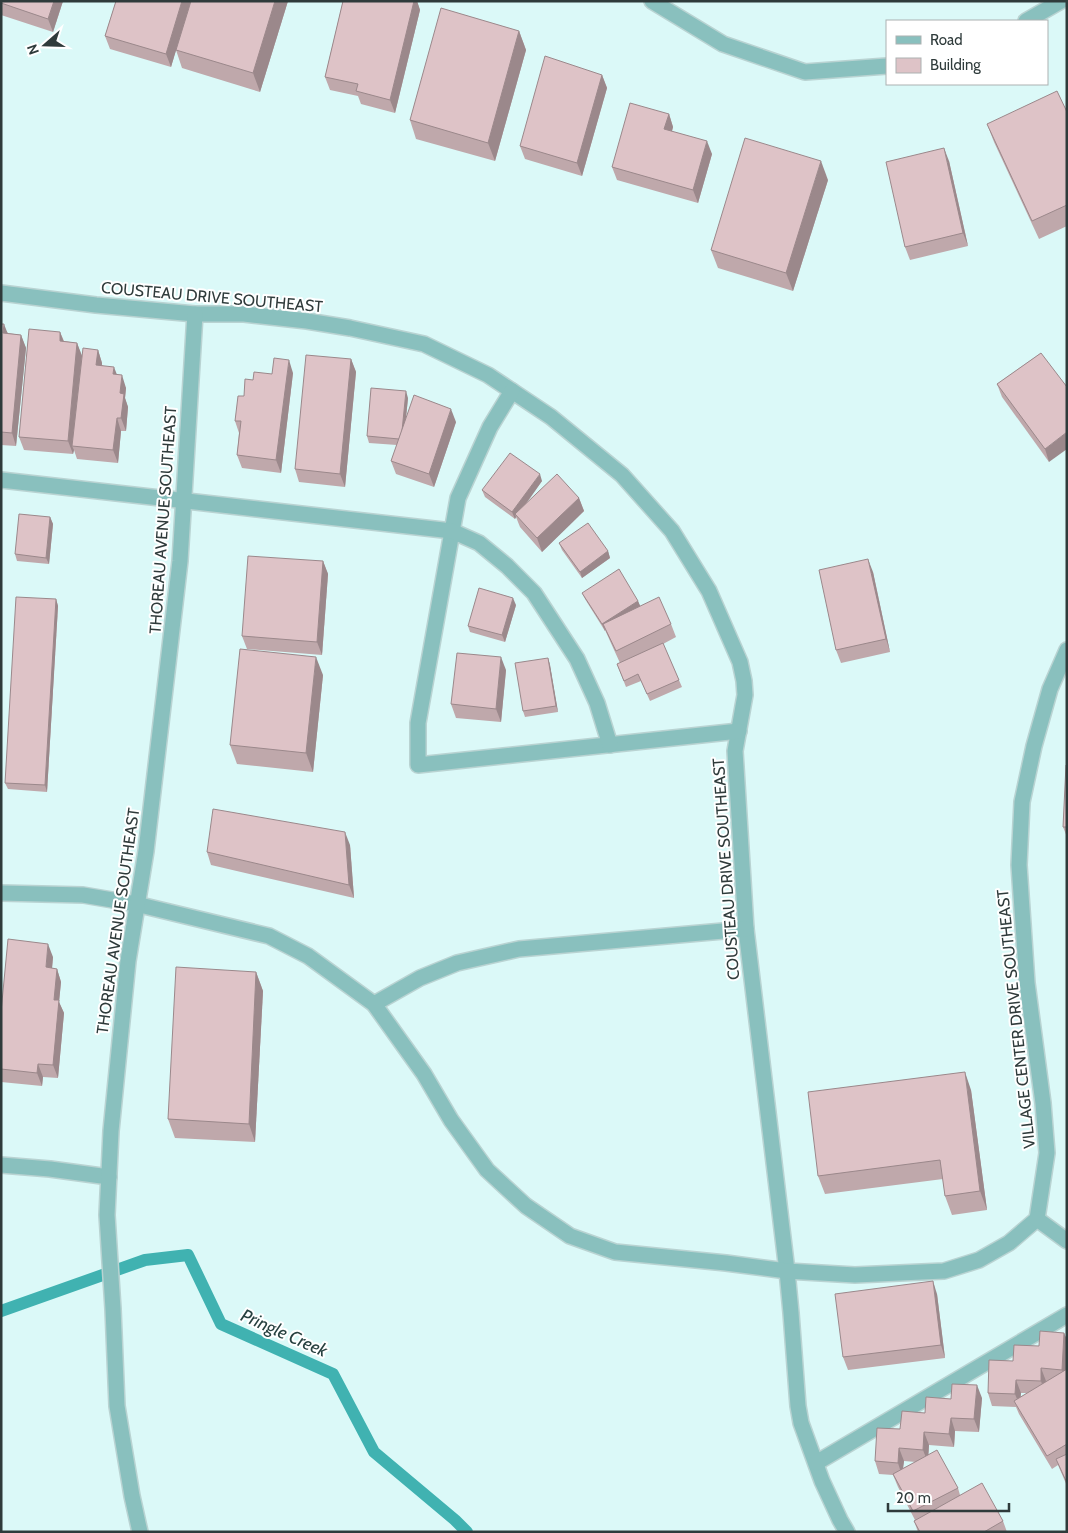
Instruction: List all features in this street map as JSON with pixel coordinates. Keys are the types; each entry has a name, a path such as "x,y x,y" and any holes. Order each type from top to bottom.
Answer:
{"street":[{"path":"652,1 723,44 805,72 886,66"},
{"path":"1028,20 1061,1"},
{"name":"COUSTEAU DRIVE SOUTHEAST","path":"1,293 96,305 194,314 244,314 307,321 424,344 488,375 551,417 622,475 672,531 709,591 740,662 744,680 745,695 735,751 746,929 787,1271 798,1406 801,1423 816,1463 847,1532"},
{"name":"THOREAU AVENUE SOUTHEAST","path":"140,1532 117,1406 107,1215 111,1131 128,962 147,842 180,561 194,314"},
{"path":"512,391 490,426 458,498 418,722 418,765 739,731"},
{"path":"1,480 452,531 479,543 507,566 534,593 577,659 597,703 610,745"},
{"name":"VILLAGE CENTER DRIVE SOUTHEAST","path":"1037,1219 1047,1153 1043,1103 1027,983 1019,865 1022,802 1034,746 1050,689 1067,650"},
{"path":"1,894 83,894 136,904 269,936 308,956 374,1004 424,1074 451,1120 487,1170 526,1206 570,1236 615,1252 787,1271 855,1275 944,1271 979,1260 1009,1243 1037,1219 1067,1241"},
{"path":"374,1004 420,978 457,963 519,949 746,929"},
{"path":"1,1165 109,1177"},
{"path":"816,1463 1067,1315"}],"building":[{"path":"1,1 54,1 48,19 1,3"},
{"path":"116,1 182,1 166,54 105,36"},
{"path":"191,1 275,1 253,73 176,50"},
{"path":"343,1 414,1 390,100 356,91 358,84 325,77"},
{"path":"441,8 519,31 488,143 410,120"},
{"path":"545,56 602,75 577,163 520,146"},
{"path":"1057,91 1067,112 1067,205 1032,221 987,124"},
{"path":"630,103 669,114 664,129 707,141 693,190 612,167"},
{"path":"745,138 821,161 786,273 711,250"},
{"path":"944,148 963,233 905,247 886,162"},
{"path":"1,324 4,324 3,333 21,335 12,433 1,432"},
{"path":"29,329 60,332 60,341 77,343 68,441 19,437"},
{"path":"83,348 98,350 96,365 114,367 113,374 122,375 120,393 124,394 121,418 117,418 113,450 72,446"},
{"path":"1041,353 1067,387 1067,432 1045,449 997,384"},
{"path":"306,355 351,359 340,474 295,469"},
{"path":"274,358 289,360 276,460 237,455 241,421 235,421 238,396 244,396 245,379 253,380 254,372 272,374"},
{"path":"371,388 406,391 402,431 399,439 367,436"},
{"path":"414,395 451,409 429,474 391,461"},
{"path":"510,453 540,474 512,512 482,490"},
{"path":"557,474 579,498 537,538 515,514"},
{"path":"19,514 50,517 46,558 15,554"},
{"path":"588,523 608,551 580,572 559,543"},
{"path":"248,556 323,561 317,642 242,636"},
{"path":"868,559 886,639 836,650 819,570"},
{"path":"619,569 638,601 602,624 582,593"},
{"path":"479,588 513,598 502,635 468,626"},
{"path":"16,597 56,599 45,785 5,783"},
{"path":"659,597 671,624 616,651 603,624"},
{"path":"663,643 679,680 647,694 638,674 624,681 617,664"},
{"path":"240,649 316,657 306,753 230,745"},
{"path":"457,653 501,657 496,709 451,704"},
{"path":"548,658 556,706 523,711 515,663"},
{"path":"1066,765 1067,827 1063,827"},
{"path":"213,809 345,832 349,885 207,852"},
{"path":"8,939 48,944 46,967 57,969 54,1000 59,1000 53,1065 38,1064 37,1073 1,1069 1,1012"},
{"path":"176,967 256,972 249,1124 168,1119"},
{"path":"965,1072 980,1191 945,1196 940,1160 818,1176 808,1092"},
{"path":"933,1281 941,1345 843,1357 835,1294"},
{"path":"1040,1331 1064,1333 1062,1370 1041,1368 1041,1381 1016,1380 1015,1394 988,1393 989,1360 1013,1361 1014,1345 1039,1346"},
{"path":"1067,1369 1067,1444 1047,1456 1014,1401"},
{"path":"952,1384 977,1385 974,1419 951,1418 949,1434 924,1432 923,1450 899,1448 898,1463 875,1461 877,1428 900,1429 902,1411 925,1413 926,1397 951,1399"},
{"path":"937,1450 958,1488 913,1511 893,1474"},
{"path":"1067,1454 1067,1483 1056,1459"},
{"path":"982,1483 1003,1521 984,1532 920,1532 914,1521"}],"waterway":[{"name":"Pringle Creek","path":"1,1311 145,1260 188,1255 221,1324 333,1374 374,1452 467,1532"}]}
